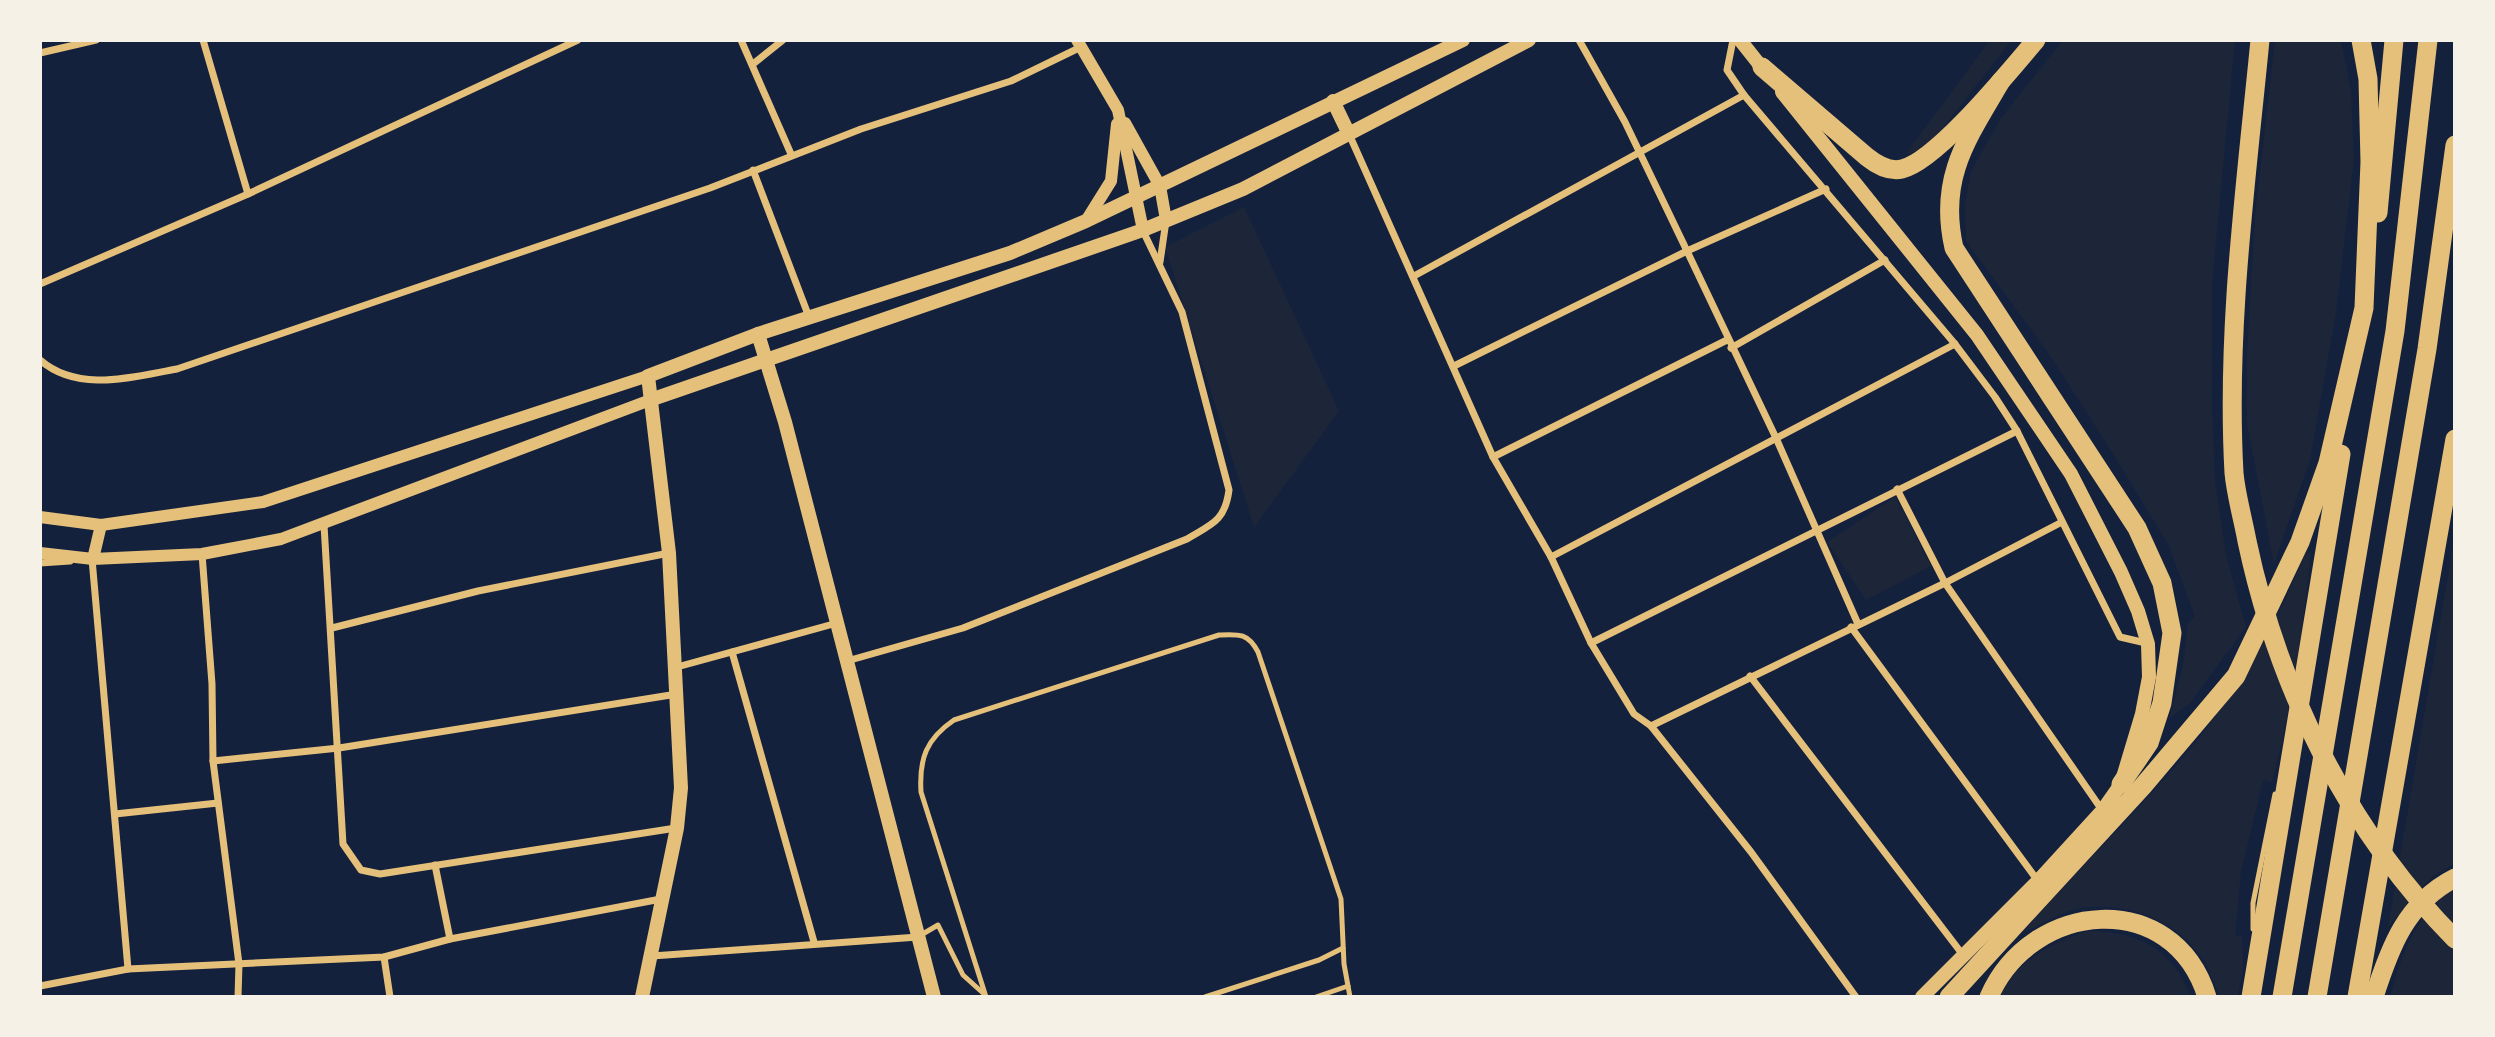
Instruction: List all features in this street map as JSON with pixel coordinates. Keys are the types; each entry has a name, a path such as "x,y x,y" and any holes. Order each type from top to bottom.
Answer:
{"highway":[{"path":"1762,67 1880,167 1901,169 1926,157 2001,81 2036,40"},
{"path":"2260,40 2232,355 2234,476 2256,581 2281,665 2317,744 2371,837 2455,939"},
{"path":"1949,997 2099,835 2236,676 2300,542 2328,463 2364,308 2370,162 2368,79 2361,40"},
{"path":"2252,987 2294,746 2383,184 2394,40"},
{"path":"2282,997 2395,331 2428,40"},
{"path":"2001,81 1954,167 1948,196 1948,224 1954,248 2137,528 2162,583 2172,633 2162,703 2149,743 2121,784"},
{"path":"2317,997 2427,349 2455,145"},
{"path":"2357,997 2455,427"},
{"path":"2442,508 2455,439"},
{"path":"2374,997 2408,914 2419,902 2455,878"},
{"path":"1989,997 2010,964 2030,945 2066,926 2094,918 2122,918 2170,942 2190,961 2207,997"}],"main road":[{"path":"642,997 677,828 681,788 677,667 669,553 653,399 648,376 758,334 1010,253 1086,221 1463,40"},
{"path":"653,399 1143,230 1243,189 1529,40"},
{"path":"1740,40 1977,335 2071,474 2094,515 2138,611 2148,644 2146,689 2121,784 2102,811 2038,881 1922,997"},
{"path":"1334,100 1348,132"},
{"path":"758,334 837,623 934,997"}],"street":[{"path":"54,40 57,50"},
{"path":"40,53 96,40"},
{"path":"203,40 248,194"},
{"path":"40,284 248,194 578,40"},
{"path":"741,40 791,154"},
{"path":"753,64 783,40"},
{"path":"1578,40 1625,122 1776,438 1854,626 2038,881"},
{"path":"1733,40 1727,70 1744,95 1955,344 2017,431 2120,637 2148,644"},
{"path":"40,360 55,373 87,380 125,379 177,369 710,188 791,154 1011,81 1079,44 1160,186 1166,220 1160,262"},
{"path":"1413,276 1638,150 1744,95"},
{"path":"847,661 963,628 1187,539 1215,523 1227,511 1229,490 1182,312 1143,230 1118,110"},
{"path":"1086,221 1111,181 1118,110"},
{"path":"1348,132 1493,457 1550,557 1591,643 1634,713 1651,726 1751,852 1856,997"},
{"path":"753,170 809,318"},
{"path":"1454,366 1687,251 1826,189"},
{"path":"1493,457 1729,344 1885,260"},
{"path":"1550,557 1955,344"},
{"path":"40,517 100,525 263,502 648,376"},
{"path":"40,563 202,554 281,539 653,399"},
{"path":"1591,643 1816,532 1897,488 2017,431"},
{"path":"1897,488 1945,583 2102,811"},
{"path":"1651,726 1945,583 2062,522"},
{"path":"100,525 93,559 128,969"},
{"path":"324,525 343,844 361,870 380,874 677,828"},
{"path":"40,553 93,559"},
{"path":"332,628 478,591 669,553"},
{"path":"202,554 212,684 214,761 239,964 238,997"},
{"path":"677,667 837,623"},
{"path":"733,652 814,942"},
{"path":"1750,676 1963,955"},
{"path":"214,761 339,748 677,694"},
{"path":"115,814 218,803"},
{"path":"435,865 450,939"},
{"path":"40,986 128,969 384,957 450,939 663,898"},
{"path":"652,956 814,942 918,937"},
{"path":"384,957 390,997"}],"lane":[{"path":"985,995 921,792 919,768 927,744 954,720 1219,635 1242,634 1252,641 1258,652 1341,899 1343,948 1350,997"},
{"path":"918,937 938,925 963,975 985,995"},
{"path":"1205,997 1319,960 1343,948"},
{"path":"1316,997 1348,986"}],"shaded area":[{"path":"1990,40 2012,40 1926,149 1906,154"},
{"path":"2063,40 2235,40 2212,284 2212,409 2215,480 2226,555 2246,627 2190,703 2169,719 2183,665 2188,623 2195,617 2169,546 2049,354 1966,241 1965,205 1971,171 2001,118"},
{"path":"2275,40 2341,40 2351,91 2354,160 2336,312 2310,460 2274,564 2247,423 2247,355 2255,216"},
{"path":"1244,207 1339,411 1254,527 1165,247"},
{"path":"1895,497 1931,566 1866,600 1827,542"},
{"path":"2455,535 2455,863 2431,877 2388,927"},
{"path":"2311,552 2285,725 2272,782 2263,780 2241,872 2235,936 2242,936 2243,968 2238,997 2220,997 2199,954 2184,938 2157,920 2126,909 2077,909 2023,932 2167,776 2212,721 2252,661 2286,598 2305,554"},
{"path":"2455,886 2455,997 2390,997 2412,935 2430,909"},
{"path":"2087,931 2122,935 2150,945 2173,965 2191,997 2000,997 2015,974 2036,955"}]}
